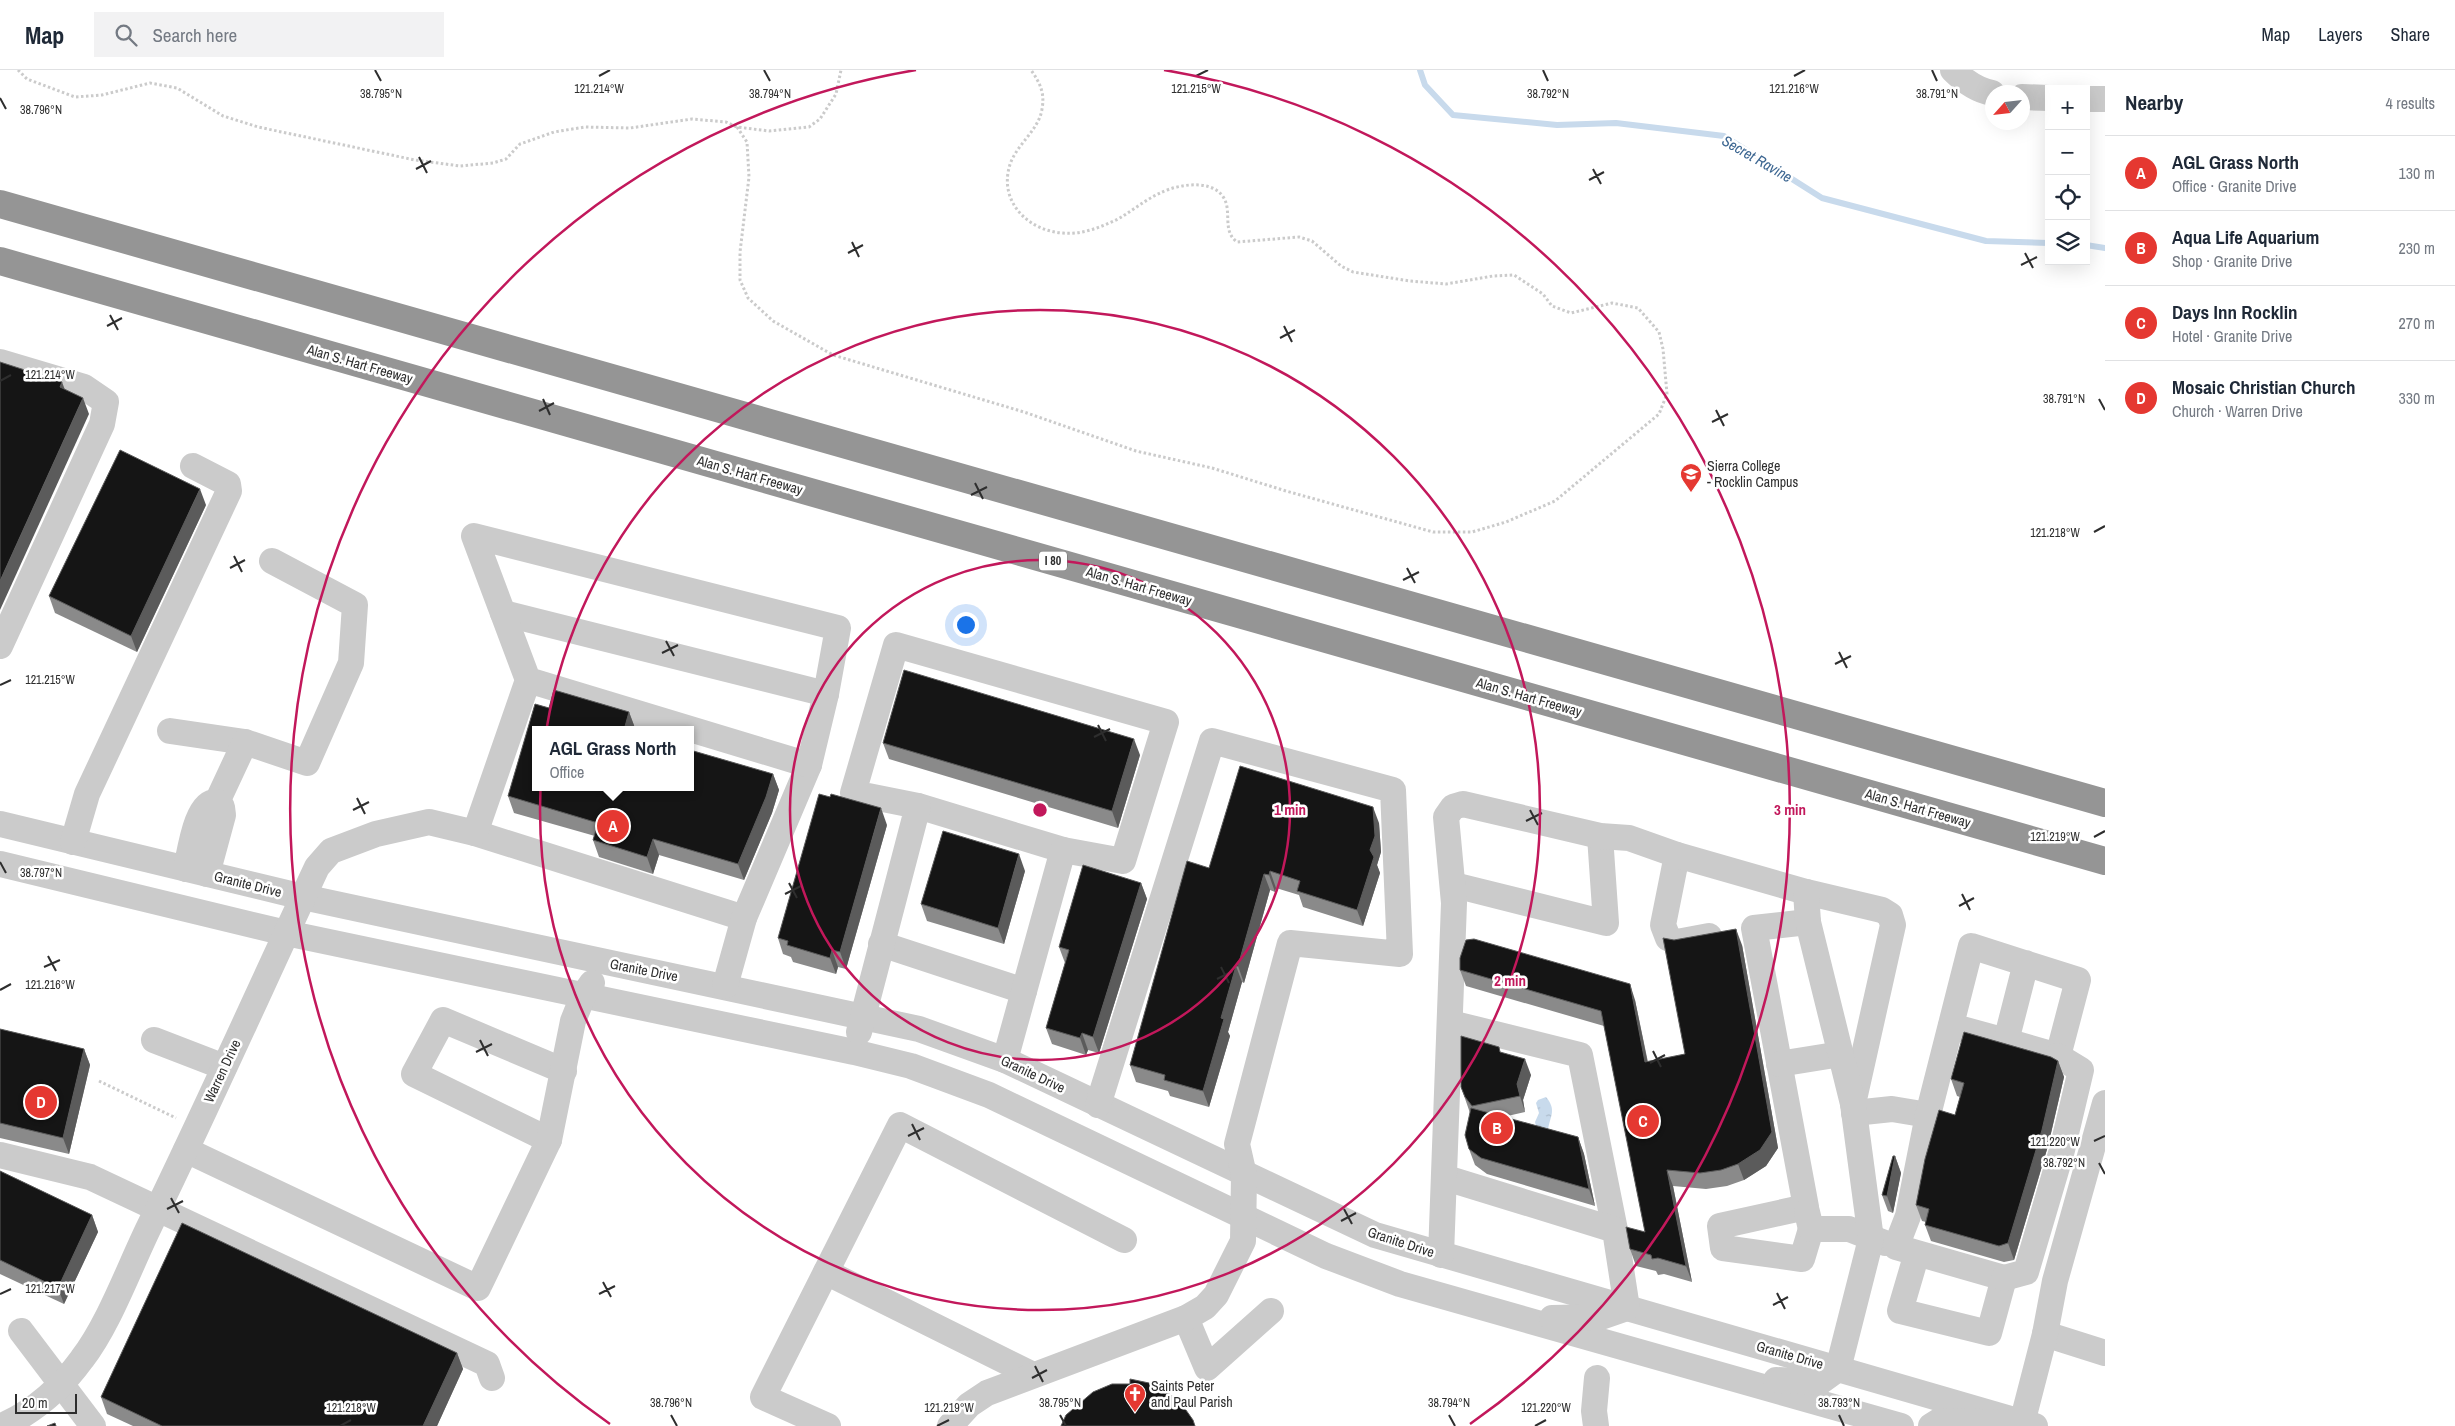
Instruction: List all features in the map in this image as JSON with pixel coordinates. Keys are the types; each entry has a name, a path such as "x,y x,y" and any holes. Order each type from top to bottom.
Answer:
{"highway":[{"path":"0,204 2105,803"},
{"name":"Alan S. Hart Freeway","path":"0,261 2105,861"}],"street":[{"path":"1953,70 1961,78 1985,91"},
{"path":"2030,97 2045,98"},
{"path":"2090,99 2105,100"},
{"path":"0,362 84,387 106,402 102,424 0,646"},
{"path":"73,842 87,794 229,491 228,484 193,466"},
{"path":"475,833 528,680 474,536 838,628 826,694 809,765 744,918 725,986"},
{"path":"170,731 245,742 308,762 351,663 355,605 272,561"},
{"path":"503,612 826,694"},
{"path":"896,645 1166,722 1123,861 1063,850 918,806 853,793 896,645"},
{"path":"528,680 680,726"},
{"path":"694,730 809,765"},
{"path":"950,1426 969,1405 987,1392 1186,1318 1205,1307 1216,1295 1243,1241 1244,1175 1237,1144 1290,943 1400,954 1393,790 1212,741 1098,1105"},
{"path":"197,871 223,814 222,807 217,802 245,742"},
{"path":"1442,1255 1446,1178 1454,885 1446,817 1453,807 1463,804 1600,836 1629,838 1677,855 1806,892 1882,910 1890,915 1892,925 1853,1108"},
{"path":"854,1052 918,806"},
{"name":"Warren Drive","path":"2,1426 42,1403 62,1384 83,1358 98,1334 191,1139 316,867 331,850 376,834 429,822 475,833 744,918"},
{"name":"Granite Drive","path":"2,825 303,897 632,968 863,1015 920,1029 1005,1060 1244,1175 1375,1235 2028,1424"},
{"path":"1454,885 1606,923 1600,836"},
{"path":"1005,1060 1063,850"},
{"path":"1677,855 1663,925 1668,938 1677,942 1754,928 1808,922"},
{"path":"0,864 286,933 854,1052 911,1066 989,1095 1244,1217 1360,1269 1400,1284 1901,1426"},
{"path":"1732,1378 1820,1382 1838,1368 1871,1239 1853,1108 1808,922 1806,892"},
{"path":"1754,928 1808,1218 1849,1229 1871,1239 2004,1278 2026,1272 2062,1150 2082,1070 2058,1056 1951,1026"},
{"path":"882,944 1024,991"},
{"path":"2004,1278 1989,1333 1900,1311 1907,1250 1908,1216 1928,1115 1971,946 2078,980 2058,1056"},
{"path":"2006,1041 2026,963"},
{"path":"191,1139 478,1288 549,1140 572,1024 583,996 598,976 632,968"},
{"path":"549,1140 414,1074 443,1020 564,1071"},
{"path":"1451,1022 1580,1055 1615,1230 1627,1308 1601,1317 1524,1318"},
{"path":"154,1040 224,1067"},
{"path":"1779,1064 1841,1054"},
{"path":"1931,1426 1939,1420 2028,1424 2055,1281 2105,1103"},
{"path":"1853,1108 1892,1109 1928,1115"},
{"path":"828,1426 763,1397 900,1125 1124,1240"},
{"path":"0,1154 90,1177 487,1364 492,1378"},
{"path":"1446,1178 1615,1230"},
{"path":"826,1272 1033,1375"},
{"path":"1186,1318 1207,1368 1271,1311"},
{"path":"22,1331 93,1426"},
{"path":"2045,1334 2105,1353"},
{"path":"1596,1378 1594,1411 1596,1426"}],"path":[{"path":"18,70 27,79 75,97 102,95 150,83 177,88 223,116 258,127 415,160 460,166 493,163 506,159 520,144 554,132 585,127 630,128 692,119 726,122 737,128 784,131 809,127 820,119 836,94 841,70"},
{"path":"737,128 747,142 749,178 740,252 740,280 748,298 773,321 833,355 1024,412 1136,451 1205,466 1433,532 1472,532 1506,522 1555,501 1659,414 1667,394 1663,348 1659,332 1638,308 1612,303 1571,313 1552,306 1544,294 1514,276 1493,276 1446,284 1410,280 1353,272 1340,266 1312,241 1299,237 1237,242 1232,238 1227,223 1227,206 1222,194 1210,186 1184,185 1160,192 1125,215 1087,231 1065,234 1036,227 1020,213 1010,200 1006,186 1009,166 1042,112 1044,95 1038,80 1031,70"},
{"path":"99,1082 191,1139"}],"water":[{"path":"1546,1097 1552,1109 1548,1130 1536,1126 1535,1122 1539,1113 1536,1103 1538,1100"}],"building":[{"path":"0,362 62,382 60,387 83,398 0,581"},
{"path":"120,450 200,489 131,636 49,596"},
{"path":"904,670 1134,739 1112,811 883,743"},
{"path":"554,690 629,712 625,726 532,726 532,791 694,791 694,751 773,774 766,797 738,864 653,839 647,857 593,840 598,823 508,796 535,704 549,708"},
{"path":"1240,766 1373,807 1375,836 1370,850 1374,857 1357,910 1297,891 1300,881 1270,871 1269,875 1264,874 1221,1018 1224,1019 1203,1091 1164,1080 1165,1075 1130,1065 1187,861 1209,868"},
{"path":"819,794 830,797 831,794 881,808 840,952 832,950 830,958 787,945 788,941 778,938"},
{"path":"943,831 1019,854 998,928 921,904"},
{"path":"1083,865 1141,883 1093,1037 1082,1033 1080,1038 1046,1028 1069,950 1059,947"},
{"path":"1736,929 1772,1132 1760,1150 1738,1164 1721,1170 1700,1173 1667,1170 1686,1266 1658,1258 1652,1259 1651,1255 1630,1249 1626,1227 1645,1232 1601,1011 1460,970 1460,958 1466,940 1474,939 1630,984 1645,1062 1685,1054 1663,938 1674,940"},
{"path":"0,1029 84,1049 63,1138 0,1123"},
{"path":"1964,1032 2051,1057 2058,1061 2042,1130 2008,1243 1999,1246 1925,1225 1929,1209 1916,1205 1925,1159 1939,1110 1955,1115 1964,1083 1951,1079"},
{"path":"1461,1036 1499,1047 1500,1052 1525,1059 1517,1084 1520,1096 1472,1106 1465,1097 1461,1087"},
{"path":"1471,1108 1578,1137 1589,1189 1481,1158 1469,1149 1465,1135"},
{"path":"1893,1156 1895,1156 1887,1196 1882,1195"},
{"path":"0,1171 92,1215 58,1288 0,1260"},
{"path":"182,1223 457,1353 423,1426 162,1426 101,1397"},
{"path":"1130,1379 1149,1383 1167,1392 1181,1403 1195,1426 1061,1426 1066,1415 1093,1392 1112,1384 1130,1384"}],"waterway":[{"name":"Secret Ravine","path":"1420,70 1425,85 1453,115 1557,125 1616,123 1724,136 1822,198 1986,241 2045,243"},
{"name":"Secret Ravine","path":"2090,246 2105,248"}],"place":[{"name":"Sierra College - Rocklin Campus","path":"1691,493"},
{"name":"AGL Grass North","path":"613,826"},
{"name":"Mosaic Christian Church","path":"41,1102"},
{"name":"Days Inn Rocklin","path":"1643,1121"},
{"name":"Aqua Life Aquarium","path":"1497,1128"},
{"name":"Saints Peter and Paul Parish","path":"1135,1413"}]}
